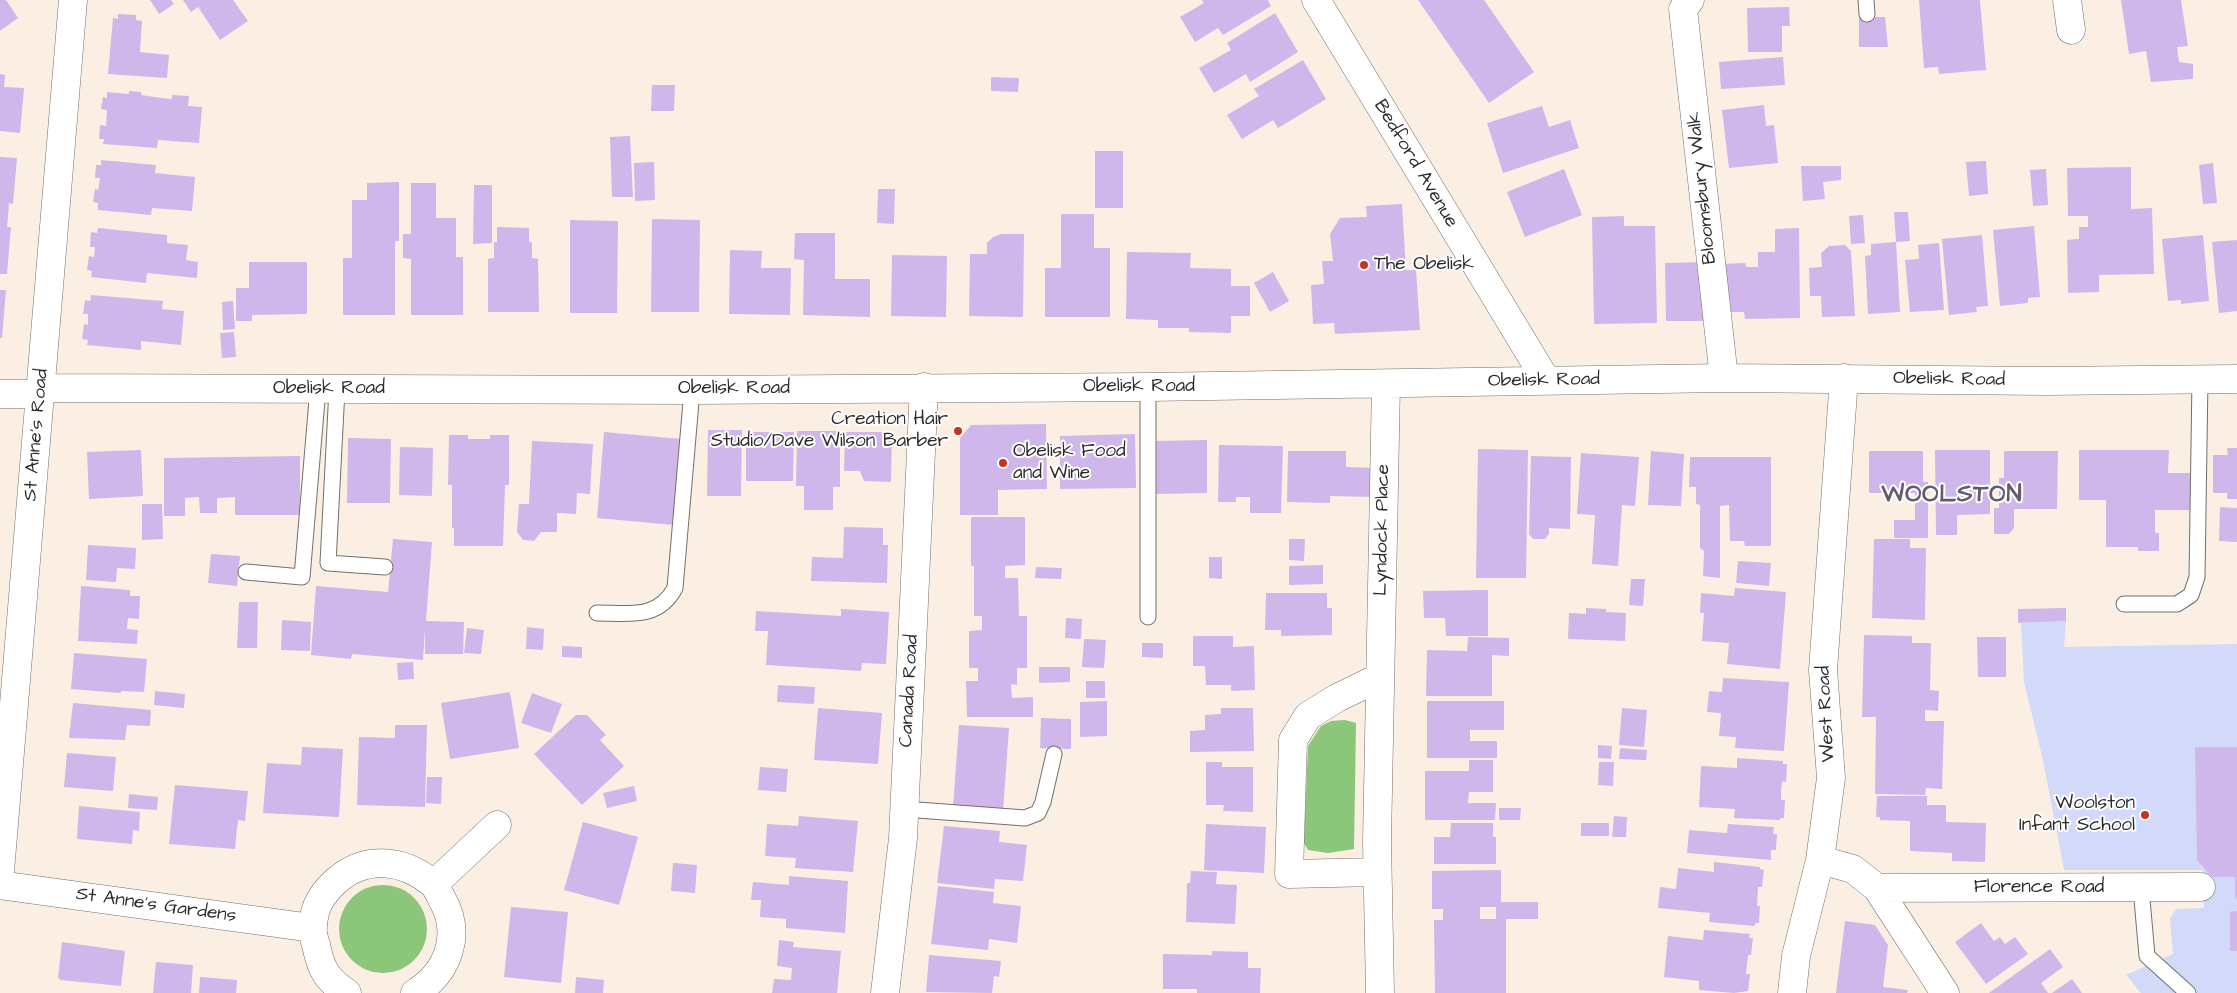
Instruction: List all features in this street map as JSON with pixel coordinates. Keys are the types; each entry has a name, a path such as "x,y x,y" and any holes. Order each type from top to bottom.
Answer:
{"street":[{"name":"St Anne's Road","path":"0,871 4,793 73,0"},
{"name":"Bedford Avenue","path":"1316,0 1546,380"},
{"name":"Bloomsbury Walk","path":"1690,0 1684,9 1724,378"},
{"path":"2067,0 2071,30"},
{"name":"Obelisk Road","path":"0,394 40,391 327,389 692,390 1148,387 1724,378 2046,381 2237,379"},
{"name":"West Road","path":"1792,993 1796,956 1820,860 1831,778 1823,670 1844,378"},
{"name":"Lyndock Place","path":"1380,993 1378,872 1386,384"},
{"name":"Canada Road","path":"885,993 903,838 924,387"},
{"path":"1378,872 1289,874 1292,740 1308,716 1337,698 1380,677"},
{"path":"434,884 497,825"},
{"path":"1820,860 1853,869 1878,888 1945,993"},
{"path":"347,993 335,985 320,966 312,928 316,908 323,893 347,871 370,863 402,865 434,884 450,913 452,937 447,957 426,990"},
{"name":"St Anne's Gardens","path":"0,886 312,928"},
{"name":"Florence Road","path":"1878,888 2201,887"}],"lane":[{"path":"2124,604 2177,604 2191,595 2197,577 2200,379"},
{"path":"1148,387 1148,618"},
{"path":"327,389 328,563 385,567"},
{"path":"246,572 302,577 327,389"},
{"path":"597,614 645,612 656,609 668,601 675,588 692,390"},
{"path":"904,809 1025,818 1038,813 1043,802 1054,754"},
{"path":"2142,888 2146,956 2188,993"}],"shaded area":[{"name":"Woolston Infant School","path":"2066,621 2064,647 2237,644 2237,993 2141,993 2126,975 2173,954 2170,918 2176,909 2204,908 2203,870 2064,870 2043,760 2024,682 2021,623"}],"green space":[{"path":"1345,720 1356,723 1354,849 1328,853 1308,850 1304,843 1308,746 1321,726 1331,721"},
{"path":"383,885 400,888 408,892 420,904 424,912 427,929 424,946 420,954 408,966 400,970 383,973 366,970 358,966 346,954 342,946 339,929 342,912 346,904 358,892 366,888"}],"building":[{"path":"0,0 6,0 18,18 0,31"},
{"path":"150,0 171,0 174,4 159,14"},
{"path":"183,0 233,0 248,21 220,40 198,7 191,12"},
{"path":"1202,0 1268,0 1271,6 1223,35 1218,28 1195,42 1180,17 1204,3"},
{"path":"1418,0 1484,0 1534,72 1489,103"},
{"path":"1919,0 1980,0 1986,70 1939,74 1938,67 1924,68"},
{"path":"2121,0 2181,0 2188,46 2177,47 2179,62 2193,64 2193,79 2151,82 2146,51 2129,54"},
{"path":"1789,7 1790,26 1782,26 1782,52 1748,52 1747,8"},
{"path":"1275,13 1298,52 1250,82 1246,74 1214,93 1199,68 1231,50 1227,43"},
{"path":"118,14 136,15 136,20 142,21 140,52 169,55 167,78 108,74 113,18 118,19"},
{"path":"1859,17 1885,17 1888,47 1859,47"},
{"path":"1783,57 1785,85 1721,89 1719,62"},
{"path":"1303,60 1326,99 1278,128 1273,120 1242,139 1227,115 1259,96 1254,89"},
{"path":"0,74 5,75 4,87 24,88 20,133 0,131"},
{"path":"991,77 1019,78 1018,92 991,91"},
{"path":"652,85 675,85 674,111 651,111"},
{"path":"129,91 141,92 141,95 172,99 172,95 189,96 188,106 202,107 199,143 158,140 157,148 103,144 104,139 99,139 100,125 106,126 107,110 101,109 103,97 107,98 107,92 129,94"},
{"path":"1764,105 1766,126 1774,125 1778,163 1729,168 1722,110"},
{"path":"1542,106 1549,127 1570,120 1579,148 1503,173 1487,123"},
{"path":"630,136 633,197 612,197 610,137"},
{"path":"1095,151 1123,151 1123,208 1095,208"},
{"path":"0,157 17,158 13,204 9,203 7,227 11,227 7,274 0,274"},
{"path":"101,160 156,165 155,173 195,177 192,211 152,208 151,215 98,210 98,203 93,202 95,189 98,190 100,178 95,178 96,165 101,165"},
{"path":"1986,161 1988,194 1969,196 1966,162"},
{"path":"654,162 655,200 635,201 634,163"},
{"path":"2213,163 2217,203 2203,204 2199,165"},
{"path":"1801,166 1841,166 1841,180 1823,182 1825,199 1803,201"},
{"path":"2131,167 2131,209 2152,208 2154,274 2099,275 2099,292 2068,293 2067,240 2079,239 2079,227 2088,227 2088,216 2068,216 2067,168"},
{"path":"1564,169 1582,215 1525,237 1507,192"},
{"path":"2046,169 2048,205 2033,206 2030,170"},
{"path":"399,182 399,241 395,241 395,315 343,315 343,258 352,258 352,200 367,200 367,183"},
{"path":"411,183 436,183 436,218 456,218 456,257 463,257 463,315 411,315 411,259 403,258 403,234 411,234"},
{"path":"474,185 492,185 492,243 473,244"},
{"path":"878,189 895,189 894,224 877,223"},
{"name":"The Obelisk","path":"1402,204 1406,270 1416,270 1420,330 1335,334 1334,323 1313,324 1311,285 1324,284 1322,261 1333,261 1330,234 1340,218 1367,217 1366,206"},
{"path":"1894,212 1908,212 1910,241 1896,242"},
{"path":"1061,214 1094,214 1094,248 1110,248 1110,317 1045,317 1045,268 1061,268"},
{"path":"1863,215 1865,243 1851,244 1849,216"},
{"path":"1624,216 1624,226 1655,226 1657,323 1594,324 1592,217"},
{"path":"652,219 700,220 699,312 651,312"},
{"path":"570,220 618,221 617,313 570,313"},
{"path":"2034,226 2040,297 2028,298 2028,303 2000,306 1993,230"},
{"path":"497,227 529,228 529,242 532,242 532,258 538,259 539,312 488,312 488,259 494,258 494,242 497,242"},
{"path":"98,228 167,235 167,243 188,245 186,260 198,262 197,278 147,273 146,283 91,277 92,271 87,270 89,256 94,257 95,247 90,247 91,232 97,233"},
{"path":"1799,228 1800,318 1745,319 1744,312 1727,312 1719,264 1745,263 1746,267 1758,267 1758,252 1775,252 1775,229"},
{"path":"795,233 835,233 835,279 870,279 870,317 803,315 804,260 794,259"},
{"path":"1001,234 1024,234 1023,317 969,316 970,254 987,254 987,243 993,237"},
{"path":"1982,235 1988,306 1976,307 1977,312 1949,315 1942,239"},
{"path":"2203,235 2209,301 2181,304 2181,300 2168,301 2162,239"},
{"path":"2237,240 2237,311 2219,313 2212,242"},
{"path":"1896,242 1900,312 1868,314 1865,256 1871,255 1871,244"},
{"path":"1939,243 1944,310 1910,312 1905,260 1919,259 1918,245"},
{"path":"1845,245 1851,251 1855,316 1822,317 1821,296 1810,296 1809,268 1822,267 1821,253 1829,246"},
{"path":"730,250 762,251 761,268 791,268 790,315 729,314"},
{"path":"1127,252 1191,253 1190,268 1231,269 1231,286 1250,286 1250,316 1231,316 1231,333 1189,332 1189,328 1158,328 1158,320 1126,319"},
{"path":"892,255 947,256 946,317 891,316"},
{"path":"249,262 307,262 307,314 252,315 252,321 236,321 236,288 249,288"},
{"path":"1703,262 1704,321 1666,321 1665,263"},
{"path":"1273,272 1289,301 1270,312 1254,283"},
{"path":"0,290 6,290 2,338 0,338"},
{"path":"91,295 163,301 162,309 184,311 181,345 141,341 141,350 87,345 88,340 82,339 84,324 88,325 88,314 83,314 85,300 90,301"},
{"path":"233,301 235,329 223,330 222,302"},
{"path":"234,332 236,357 222,358 220,333"},
{"name":"Obelisk Food and Wine","path":"1046,424 1047,489 998,490 998,515 960,515 960,438 971,425"},
{"path":"708,430 742,430 741,496 707,496"},
{"path":"797,431 840,431 840,487 833,487 833,510 804,510 804,486 796,486"},
{"path":"604,432 681,439 674,525 597,518"},
{"path":"746,432 794,432 793,481 746,481"},
{"path":"845,432 892,432 891,482 864,481 860,471 844,471"},
{"path":"1135,434 1136,488 1060,489 1060,436"},
{"path":"449,435 468,435 468,439 490,439 490,435 509,435 509,485 505,485 503,546 454,546 452,485 448,485"},
{"path":"348,438 391,439 390,503 347,503"},
{"path":"1207,440 1207,493 1156,494 1156,441"},
{"path":"532,441 593,444 590,494 577,493 576,514 557,513 557,532 541,532 534,541 523,540 517,532 519,504 529,504"},
{"path":"1219,445 1283,446 1281,513 1250,513 1250,497 1236,497 1236,502 1218,502"},
{"path":"400,447 433,448 432,496 399,495"},
{"path":"2227,448 2237,448 2237,499 2227,499 2227,493 2213,493 2213,455 2228,455"},
{"path":"1478,449 1528,450 1526,578 1476,578"},
{"path":"141,450 143,496 89,499 87,452"},
{"path":"1935,450 1990,450 1990,514 1957,515 1957,535 1936,535"},
{"path":"2079,450 2169,450 2168,473 2192,473 2192,510 2155,510 2155,533 2159,533 2159,551 2138,551 2138,547 2106,547 2106,500 2079,500"},
{"path":"1288,451 1346,451 1346,467 1374,468 1374,497 1330,496 1330,503 1287,502"},
{"path":"1651,451 1684,454 1681,506 1648,505"},
{"path":"1869,451 1923,451 1923,482 1928,482 1928,538 1894,538 1894,520 1915,520 1915,493 1869,493"},
{"path":"2004,451 2058,451 2057,509 2014,509 2014,528 2009,534 1994,534 1994,508 1999,508 1999,478 2004,478"},
{"path":"1581,453 1639,457 1635,506 1622,505 1618,566 1592,564 1595,515 1577,514"},
{"path":"300,456 300,515 235,515 235,497 217,498 217,513 200,513 199,497 185,498 185,516 164,516 164,458"},
{"path":"1531,456 1571,457 1570,529 1549,528 1549,534 1545,539 1533,539 1529,534"},
{"path":"1690,457 1771,457 1771,546 1745,546 1744,541 1730,541 1729,505 1720,506 1720,578 1703,576 1704,551 1700,548 1700,505 1696,504 1696,487 1689,487"},
{"path":"142,504 162,504 163,539 142,540"},
{"path":"2220,507 2237,508 2237,542 2219,541"},
{"path":"971,517 1025,517 1025,565 1005,566 1005,578 1018,578 1019,616 1027,616 1027,668 1017,668 1017,685 1011,684 1012,698 1033,697 1033,717 967,717 966,681 978,681 978,668 969,668 969,631 982,630 982,616 974,616 974,566 971,566"},
{"path":"844,527 883,528 883,545 888,545 887,583 811,581 812,557 843,558"},
{"path":"393,539 432,542 426,621 464,622 463,654 425,654 425,629 423,660 352,654 351,659 311,655 316,586 388,592"},
{"path":"1289,539 1305,539 1304,561 1289,560"},
{"path":"1874,539 1910,539 1910,548 1926,548 1925,620 1872,618"},
{"path":"88,545 136,548 135,569 117,568 116,582 86,580"},
{"path":"211,554 240,556 237,586 208,583"},
{"path":"1209,557 1222,557 1222,579 1209,578"},
{"path":"1738,561 1771,563 1769,586 1736,583"},
{"path":"1323,565 1323,584 1289,585 1289,566"},
{"path":"1036,567 1062,568 1061,579 1035,578"},
{"path":"1631,579 1645,579 1643,606 1629,605"},
{"path":"81,586 130,590 130,596 140,596 139,619 128,618 127,629 138,630 137,644 78,641"},
{"path":"1735,588 1786,592 1780,669 1727,664 1729,643 1702,641 1704,613 1700,613 1701,593 1734,596"},
{"path":"1488,590 1488,636 1446,636 1445,618 1424,618 1423,591"},
{"path":"1266,593 1327,593 1327,608 1332,608 1332,635 1281,636 1281,630 1265,630"},
{"path":"239,602 258,602 257,648 237,648"},
{"path":"1586,608 1626,613 1625,641 1568,639 1569,613 1586,614"},
{"path":"2066,608 2066,621 2018,623 2018,609"},
{"path":"841,609 889,612 886,664 862,663 861,671 766,665 768,631 755,631 756,611 841,616"},
{"path":"1066,618 1082,619 1081,639 1065,638"},
{"path":"282,620 311,622 310,651 281,650"},
{"path":"527,627 544,629 543,650 526,649"},
{"path":"467,628 484,630 481,654 464,653"},
{"path":"1864,635 1912,636 1912,643 1931,643 1930,690 1939,691 1938,711 1925,710 1925,721 1944,721 1942,789 1926,788 1925,795 1875,794 1876,717 1862,717"},
{"path":"1193,636 1233,636 1233,647 1254,646 1255,690 1231,691 1231,685 1206,685 1205,666 1193,666"},
{"path":"1468,637 1509,638 1509,656 1492,655 1492,696 1426,696 1427,650 1467,651"},
{"path":"1977,637 2006,637 2006,677 1978,677"},
{"path":"1084,639 1106,640 1104,668 1082,667"},
{"path":"1142,643 1163,643 1163,658 1142,657"},
{"path":"562,646 582,647 582,658 562,657"},
{"path":"74,653 147,659 144,692 121,691 121,693 71,689"},
{"path":"413,662 414,679 398,680 397,663"},
{"path":"1039,667 1070,667 1070,682 1039,683"},
{"path":"1723,678 1789,682 1784,751 1735,748 1736,737 1719,736 1721,713 1707,712 1709,691 1722,692"},
{"path":"1086,681 1105,681 1105,698 1086,698"},
{"path":"778,685 815,687 814,704 777,702"},
{"path":"155,691 185,694 184,708 154,705"},
{"path":"510,692 519,748 450,759 441,703"},
{"path":"532,693 562,704 551,733 521,723"},
{"path":"1107,701 1107,736 1080,737 1080,702"},
{"path":"1427,701 1504,701 1504,730 1470,730 1470,741 1497,741 1497,758 1427,758"},
{"path":"73,703 151,710 150,726 127,725 125,740 69,738"},
{"path":"818,708 882,713 878,764 814,760"},
{"path":"1221,708 1253,708 1254,751 1190,752 1190,731 1205,730 1205,715 1221,714"},
{"path":"1622,708 1647,710 1644,747 1619,745"},
{"path":"576,715 587,715 606,735 600,740 624,766 582,805 534,754"},
{"path":"1041,718 1071,719 1071,749 1040,748"},
{"path":"395,725 427,725 425,807 357,805 359,737 395,738"},
{"path":"959,725 1009,728 1003,811 953,807"},
{"path":"1598,745 1612,746 1611,759 1598,758"},
{"path":"302,747 343,749 339,817 263,813 267,763 301,765"},
{"path":"2195,747 2237,747 2237,898 2235,898 2235,877 2212,877 2197,860"},
{"path":"1620,748 1647,750 1646,760 1619,759"},
{"path":"67,753 116,757 113,791 64,787"},
{"path":"1737,758 1783,761 1783,764 1787,764 1786,782 1782,781 1781,791 1781,800 1785,800 1784,818 1780,818 1780,820 1734,818 1735,809 1699,807 1701,766 1737,768"},
{"path":"1469,760 1493,760 1493,792 1469,792 1468,803 1496,803 1495,820 1425,820 1425,771 1469,771"},
{"path":"1206,762 1222,762 1222,767 1253,767 1253,812 1223,811 1224,805 1206,805"},
{"path":"1599,762 1614,762 1613,786 1598,785"},
{"path":"760,767 788,769 786,792 758,790"},
{"path":"427,777 442,777 441,804 426,803"},
{"path":"175,785 248,791 245,821 238,820 235,849 169,844"},
{"path":"634,786 637,801 607,808 603,793"},
{"path":"129,794 158,797 157,810 128,808"},
{"path":"1877,796 1927,796 1927,805 1946,805 1946,822 1986,823 1985,862 1952,861 1952,853 1910,851 1910,821 1880,820 1880,817 1876,817"},
{"path":"79,806 140,812 139,831 133,830 132,844 77,839"},
{"path":"1499,808 1521,808 1520,820 1499,820"},
{"path":"799,816 858,821 853,872 795,868 796,858 765,856 767,824 798,826"},
{"path":"1614,816 1627,817 1626,837 1612,837"},
{"path":"583,822 638,837 619,905 564,890"},
{"path":"1451,823 1493,823 1493,837 1496,837 1496,864 1434,864 1434,837 1450,837"},
{"path":"1581,823 1609,823 1609,836 1581,836"},
{"path":"1206,824 1266,827 1264,873 1204,870"},
{"path":"1728,824 1774,827 1773,834 1777,834 1776,850 1771,850 1771,860 1687,853 1689,830 1727,833"},
{"path":"944,826 1000,831 999,842 1027,845 1023,881 995,879 994,889 937,883"},
{"path":"1714,862 1760,867 1760,869 1764,870 1762,887 1758,887 1757,906 1760,906 1759,923 1755,923 1755,926 1709,922 1710,913 1658,908 1660,887 1676,889 1678,868 1714,872"},
{"path":"673,863 697,865 695,893 671,891"},
{"path":"1501,870 1501,902 1538,902 1538,919 1506,919 1506,993 1435,993 1434,920 1443,920 1443,909 1432,909 1432,871","holes":["1480,907 1496,907 1496,919 1480,919"]},
{"path":"1191,871 1217,872 1216,884 1237,885 1235,924 1186,922 1187,883 1190,883"},
{"path":"789,876 848,881 845,933 786,928 786,919 760,917 761,900 751,900 753,882 789,885"},
{"path":"938,886 994,892 993,903 1021,906 1017,943 989,939 988,950 931,944"},
{"path":"511,907 568,912 561,983 504,977"},
{"path":"2237,911 2237,951 2230,951 2230,912"},
{"path":"1845,921 1875,925 1888,945 1883,987 1908,990 1907,993 1836,993"},
{"path":"1981,923 1994,941 2000,937 2005,944 2015,937 2028,954 1986,984 1955,942"},
{"path":"1704,930 1750,934 1749,938 1753,938 1751,955 1748,955 1746,974 1750,974 1748,991 1734,993 1699,990 1699,981 1664,977 1668,936 1703,940"},
{"path":"779,940 794,942 793,947 841,951 837,993 772,993 774,979 791,980 792,968 777,966"},
{"path":"62,942 125,951 121,986 61,980 58,978"},
{"path":"2050,949 2063,967 2041,983 2048,993 1989,993"},
{"path":"1212,951 1248,952 1248,968 1261,968 1260,993 1197,993 1197,989 1163,989 1163,954 1212,955"},
{"path":"929,955 1001,961 999,977 994,976 992,993 926,992"},
{"path":"156,962 193,965 191,993 153,993"},
{"path":"200,977 237,980 236,993 199,993"},
{"path":"576,977 604,980 603,993 575,993"},
{"path":"2072,979 2082,993 2052,993"}],"place":[{"name":"The Obelisk","path":"1364,265"},
{"name":"Creation Hair Studio/Dave Wilson Barber","path":"958,431"},
{"name":"Obelisk Food and Wine","path":"1003,463"},
{"name":"Woolston Infant School","path":"2145,815"}],"district":[{"name":"WOOLSTON","path":"1952,496"}]}
